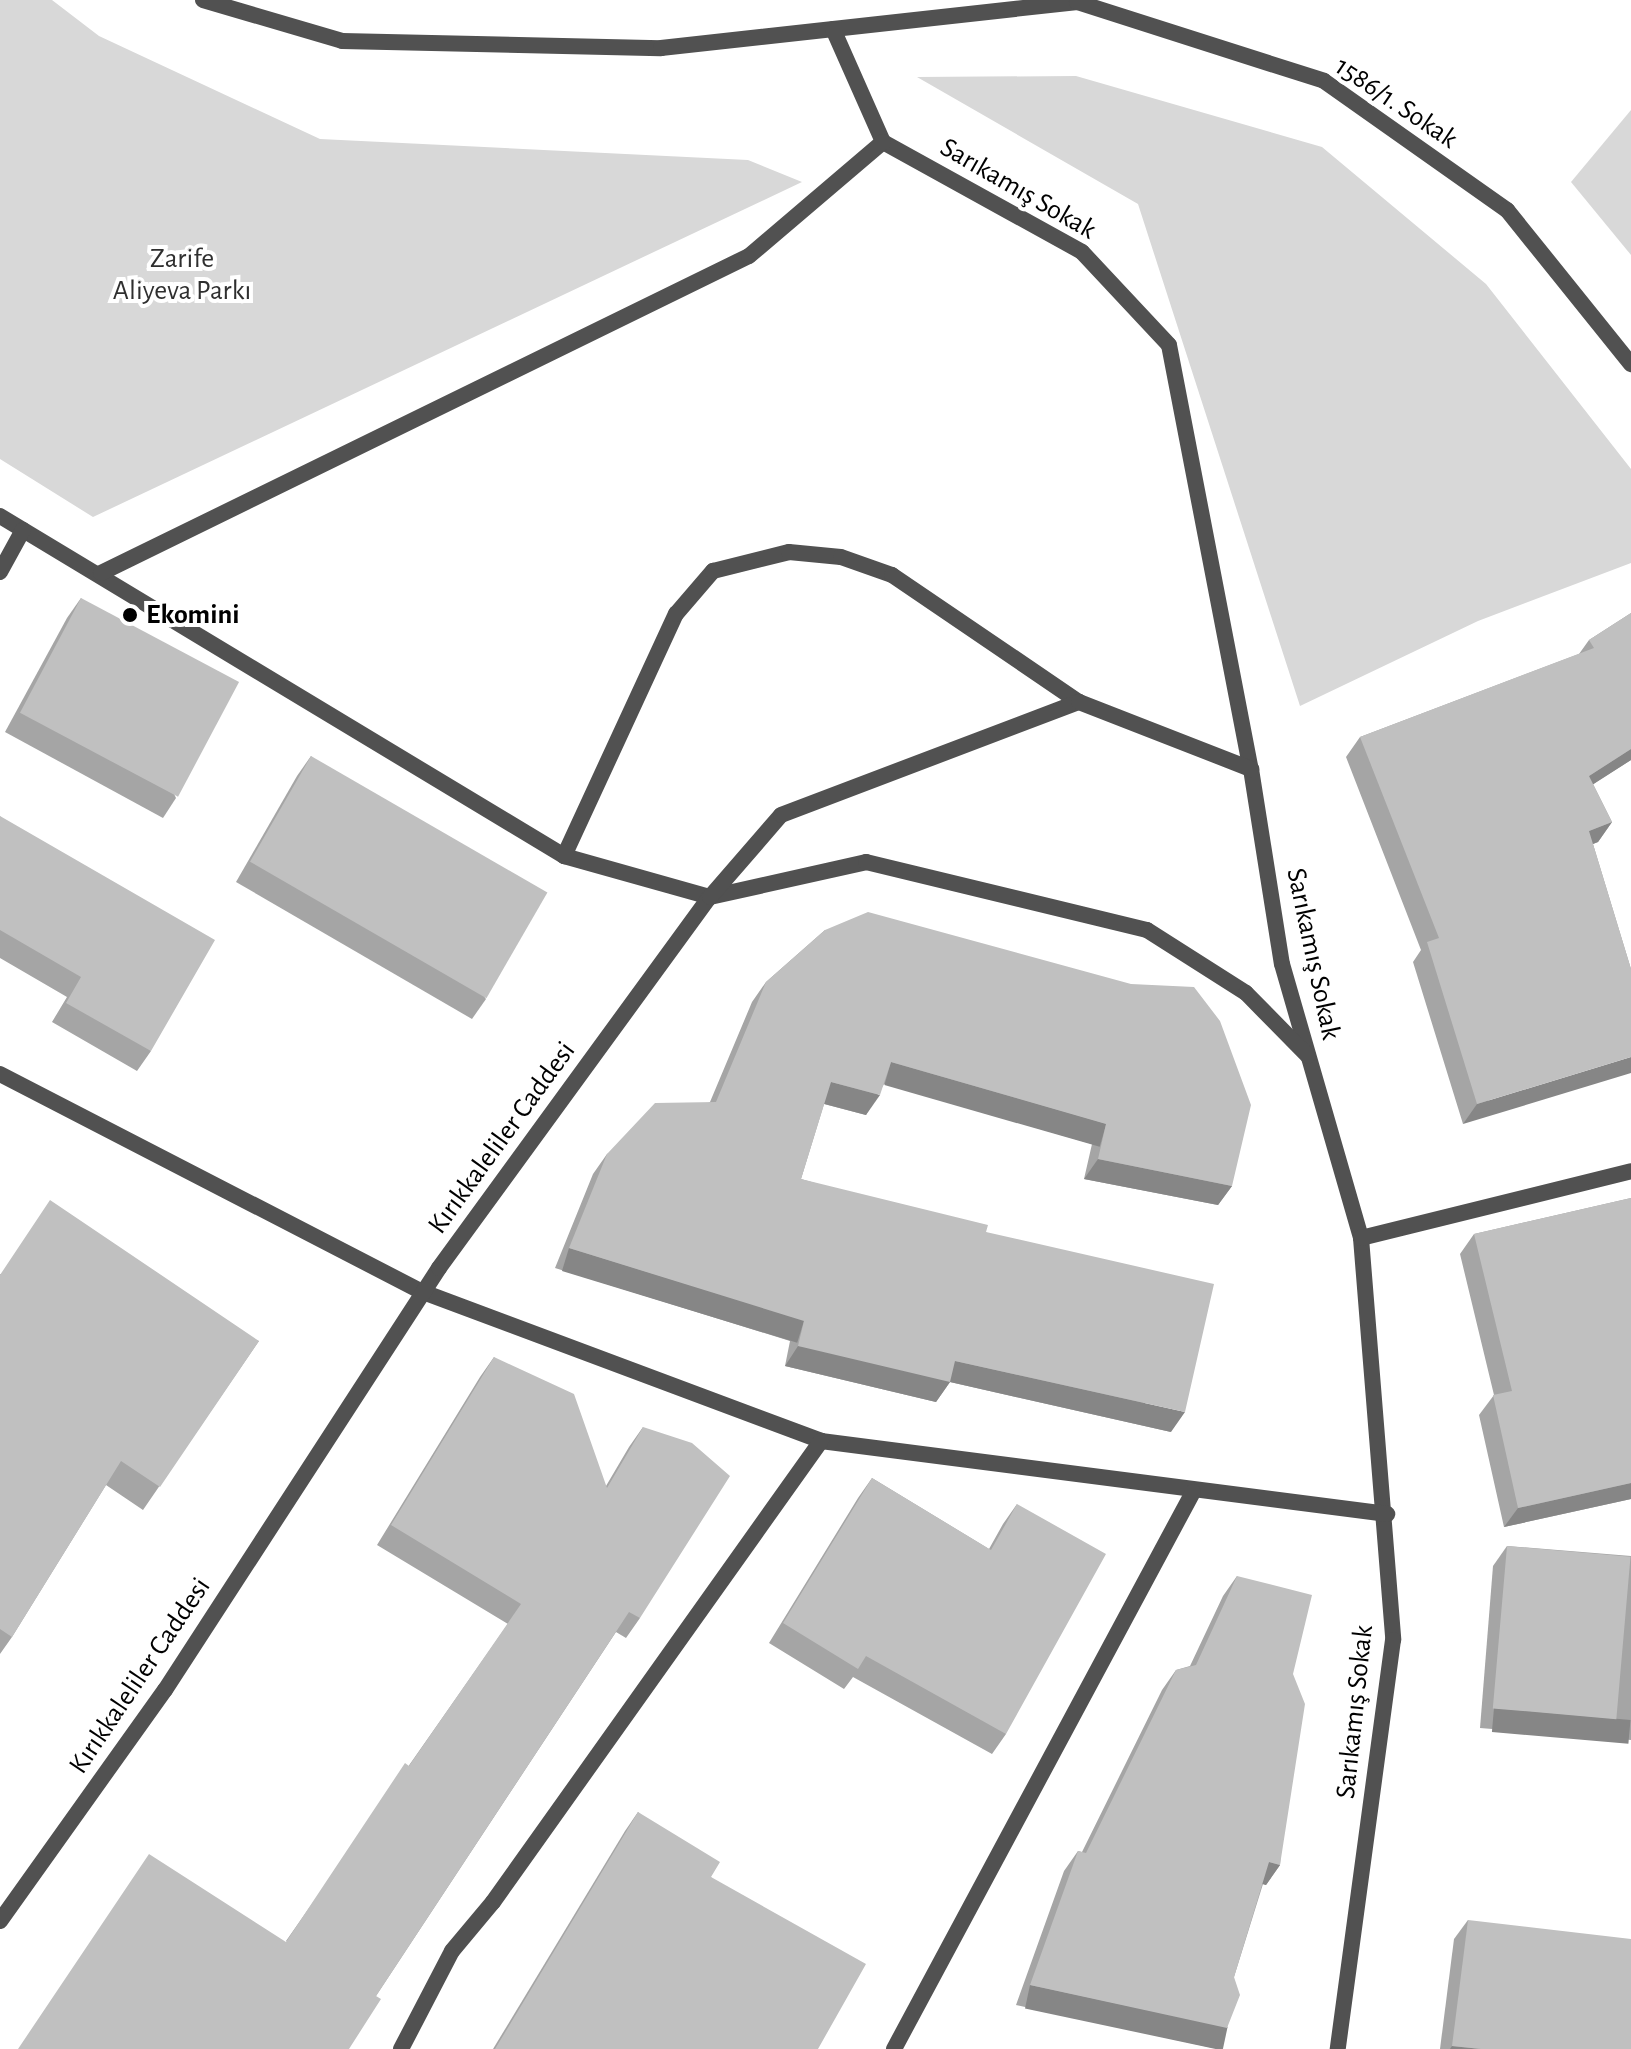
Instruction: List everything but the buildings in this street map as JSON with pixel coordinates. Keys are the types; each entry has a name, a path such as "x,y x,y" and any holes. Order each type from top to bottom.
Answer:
{"street":[{"name":"1586/1. Sokak","path":"203,0 342,41 661,48 833,29 1005,5 1077,2 1324,81 1507,210 1631,364"},
{"path":"101,573 749,256 883,142 833,29"},
{"name":"Sarıkamış Sokak","path":"883,142 1082,252 1169,345 1251,769 1282,964 1361,1238 1387,1514 1393,1640 1338,2049"},
{"path":"0,516 101,573 276,687 564,856 710,897 866,862 1147,930 1246,993 1309,1057"},
{"path":"0,572 23,530"},
{"path":"564,856 676,614 713,571 789,552 841,557 892,575 1079,702 1251,769"},
{"name":"Kırıkkaleliler Caddesi","path":"0,1921 165,1690 423,1292 710,897 781,815 1079,702"},
{"path":"0,1074 423,1292 821,1441 1193,1492 1387,1514"},
{"path":"1361,1238 1631,1171"},
{"path":"401,2049 452,1951 493,1902 821,1441"},
{"path":"894,2049 1193,1492"}],"green space":[{"name":"Zarife Aliyeva Parkı","path":"0,0 52,0 99,36 320,139 748,160 802,182 93,517 0,459"},
{"path":"1076,76 1322,147 1486,284 1631,469 1631,563 1478,621 1300,706 1138,204 917,77"},
{"path":"1631,110 1631,255 1571,182"}],"place":[{"name":"Ekomini","path":"130,615"}]}
